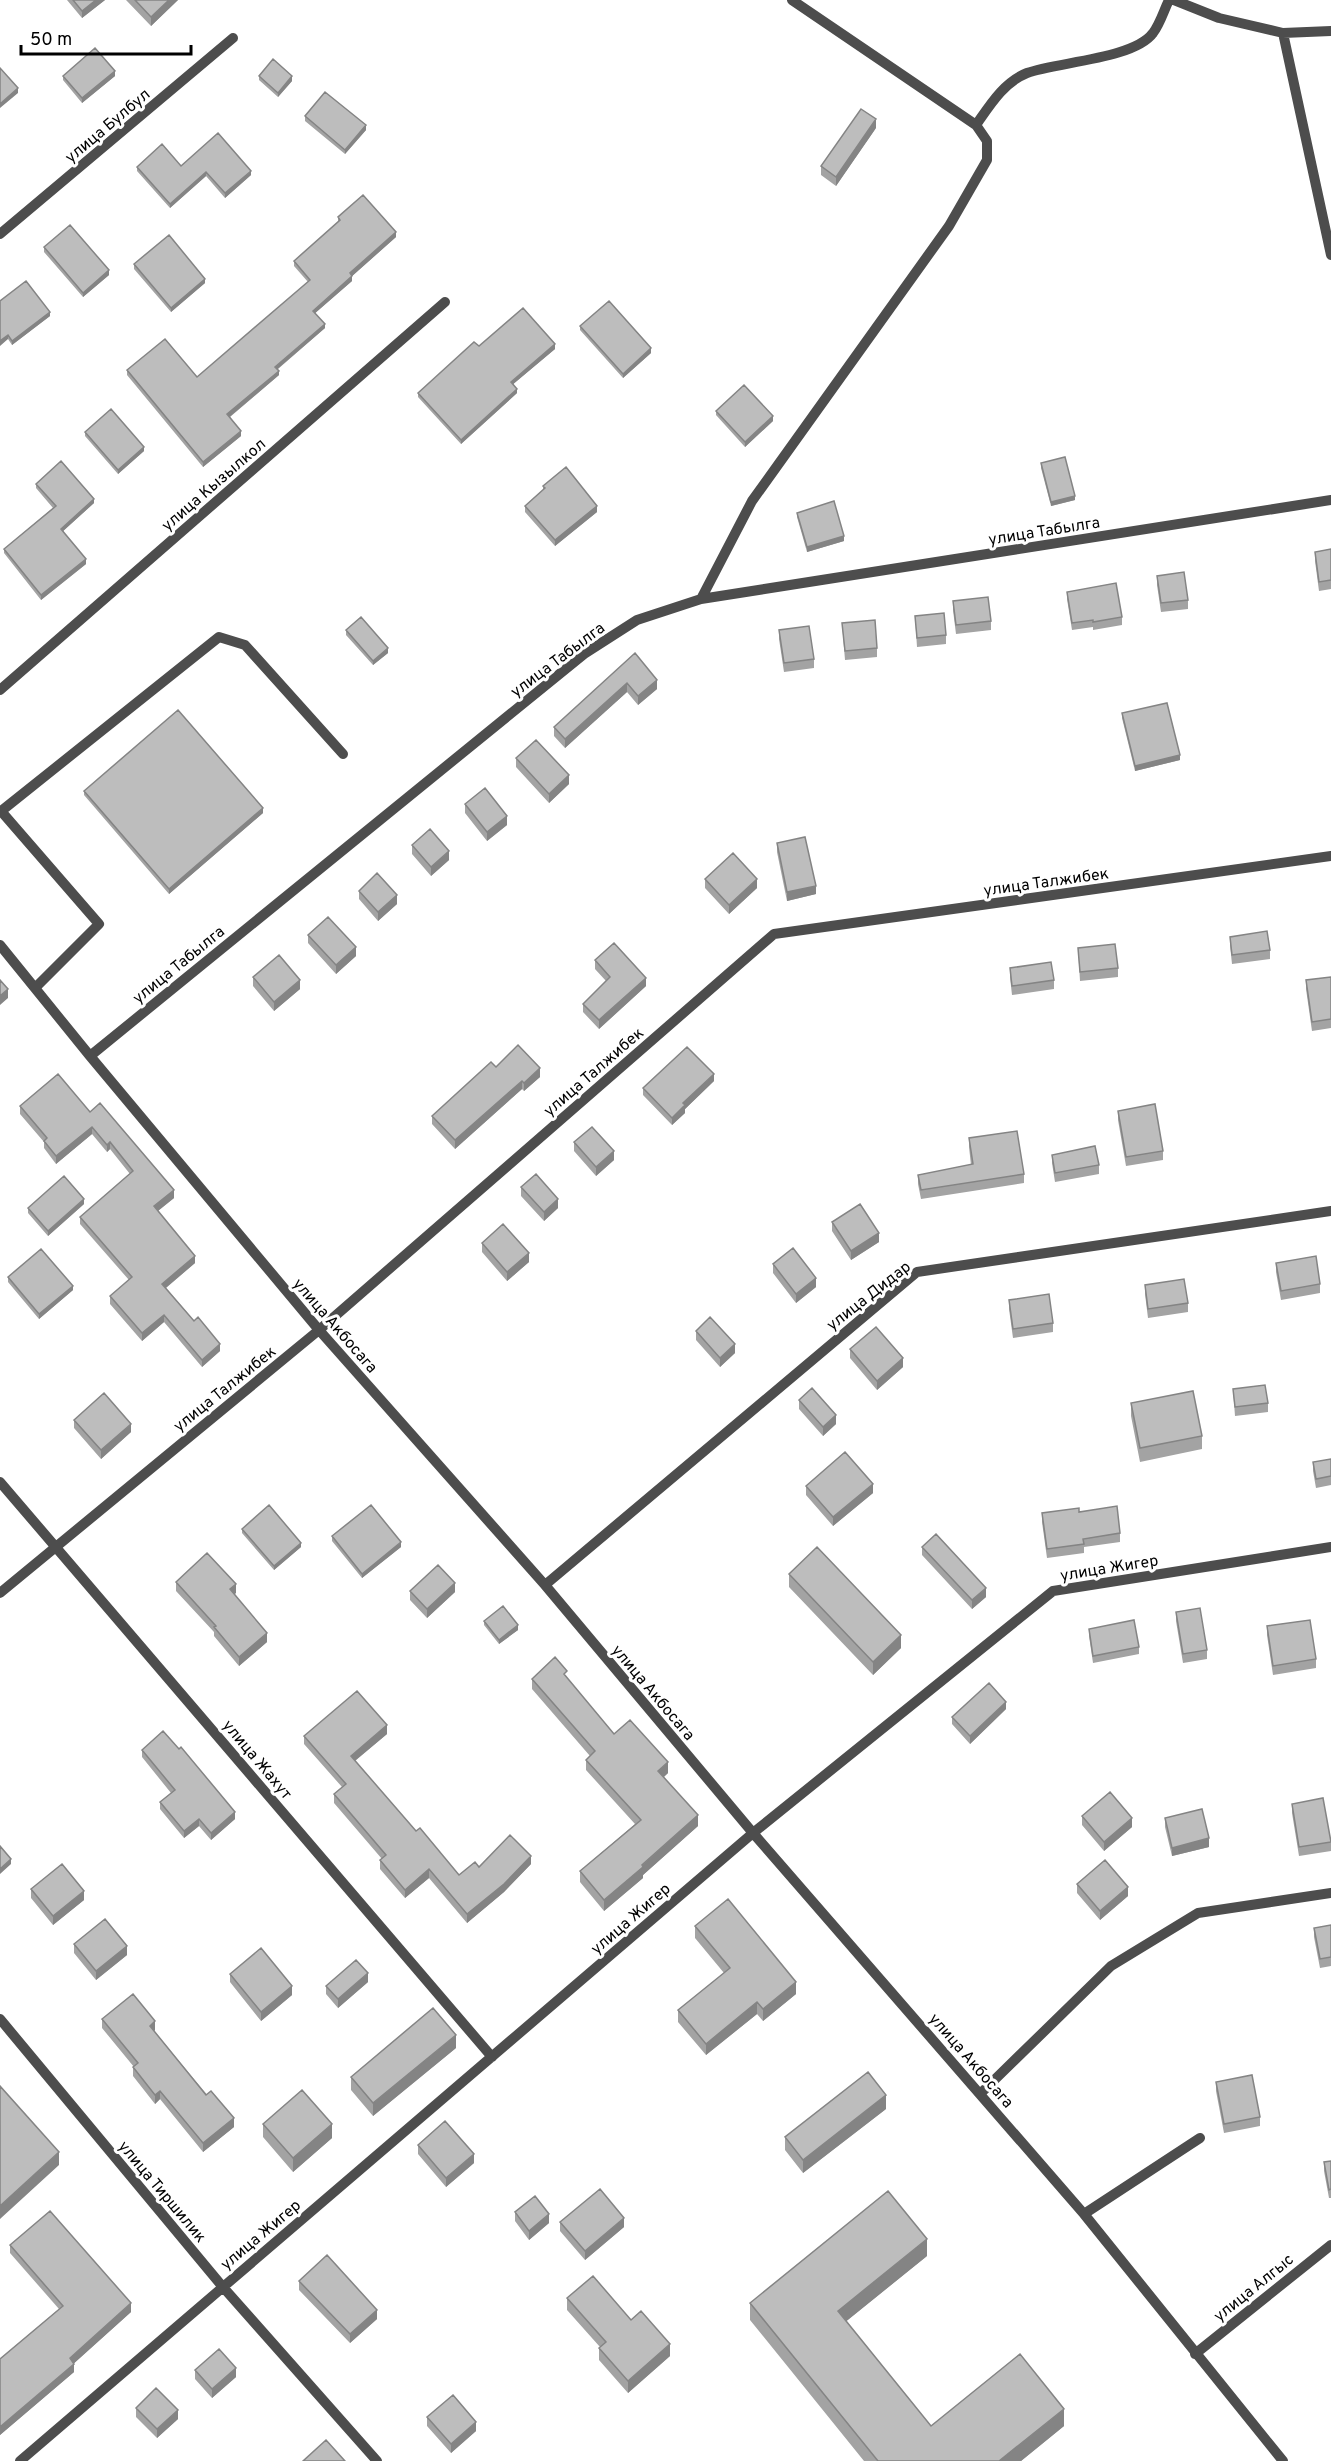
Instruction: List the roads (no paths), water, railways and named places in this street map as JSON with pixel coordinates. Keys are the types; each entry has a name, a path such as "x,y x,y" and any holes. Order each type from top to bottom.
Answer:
{"street":[{"path":"701,600 752,501 949,226 987,160 987,141 976,125 792,0"},
{"path":"976,125 998,94 1026,74 1083,62 1140,45 1153,34 1169,0"},
{"path":"1174,0 1219,18 1283,33 1331,31"},
{"path":"1283,33 1331,255"},
{"name":"улица Булбул","path":"0,234 233,38"},
{"name":"улица Кызылкол","path":"0,690 445,302"},
{"name":"улица Табылга","path":"90,1056 584,654 637,620 701,600 1331,500"},
{"path":"35,988 99,924 1,812 219,637 245,645 343,754"},
{"name":"улица Талжибек","path":"0,1593 319,1330 774,934 1331,856"},
{"name":"улица Акбосага","path":"0,945 319,1330 544,1585 753,1833 1084,2214 1283,2461"},
{"name":"улица Дидар","path":"544,1585 917,1272 1331,1211"},
{"name":"улица Жахут","path":"0,1482 492,2057"},
{"name":"улица Жигер","path":"20,2461 753,1833 1053,1591 1331,1547"},
{"path":"981,2093 1111,1966 1198,1913 1331,1893"},
{"name":"улица Тиршилик","path":"0,2019 222,2286 377,2461"},
{"path":"1084,2214 1200,2138"},
{"name":"улица Алгыс","path":"1196,2354 1331,2245"}]}
